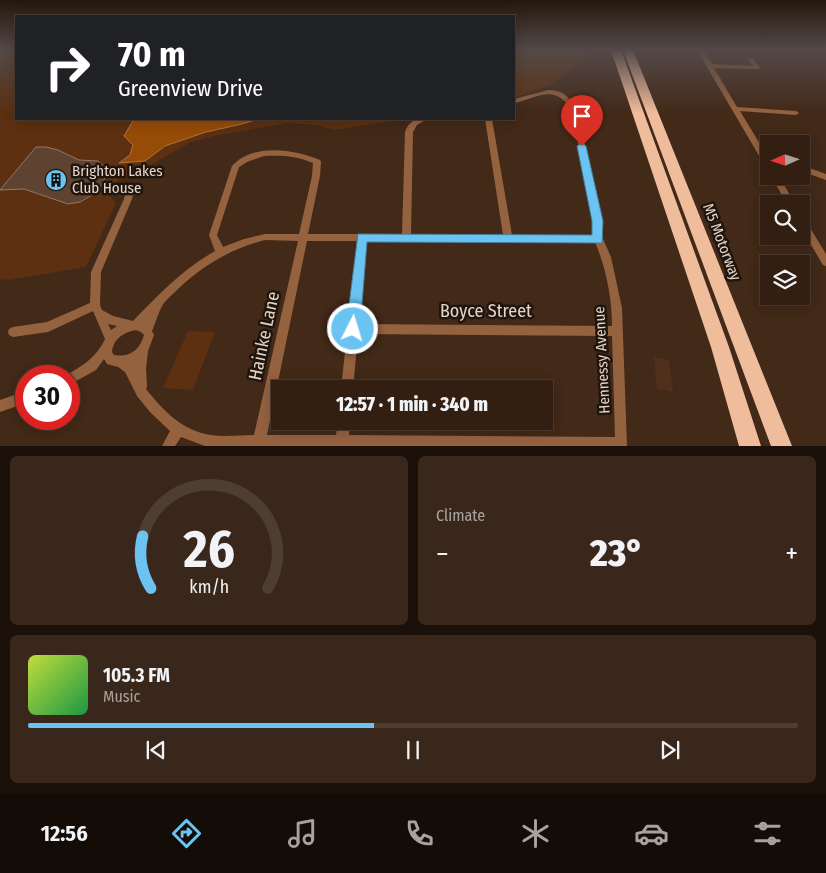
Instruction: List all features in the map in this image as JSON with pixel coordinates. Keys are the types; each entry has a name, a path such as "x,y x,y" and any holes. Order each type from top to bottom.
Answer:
{"highway":[{"path":"623,71 720,347 750,446"},
{"name":"M5 Motorway","path":"636,71 782,446"}],"street":[{"path":"712,71 760,150"},
{"name":"Hennessy Avenue","path":"515,101 554,91 563,93 574,110 598,221 598,240 606,257 617,308 621,444"},
{"path":"735,109 796,113"},
{"path":"406,237 409,132 416,121 420,120"},
{"path":"489,120 508,238"},
{"name":"Hainke Lane","path":"220,252 213,235 233,169 244,160 262,156 296,154 317,162 318,168 304,236 259,442"},
{"path":"810,171 826,177"},
{"path":"125,189 129,194 128,199 96,272 98,309 108,344 108,357 129,368 141,392 154,408 178,430 210,440 259,442 621,444"},
{"path":"810,235 826,262"},
{"path":"92,366 120,330 134,325 187,274 220,252 246,241 264,237 304,236 598,240"},
{"path":"348,380 362,237"},
{"path":"141,392 140,369 143,350 148,340 148,331 160,300"},
{"path":"98,309 111,320 134,325 148,331"},
{"path":"13,332 48,327 98,309"},
{"name":"Boyce Street","path":"353,329 618,331"},
{"path":"80,373 92,366 133,358 143,350"},
{"path":"0,407 15,401"},
{"path":"168,446 178,430"},
{"path":"342,441 343,430"}],"shaded area":[{"path":"0,71 15,71 15,120 399,120 335,130 316,125 289,123 214,136 191,142 137,173 117,181 110,196 116,203 86,267 9,280 0,279"},
{"path":"515,71 570,71 550,85 515,98"},
{"path":"133,120 255,120 206,132 165,146 145,161 119,163 130,155 133,145 124,136"},
{"path":"188,331 215,332 193,390 163,388"},
{"path":"654,357 669,360 673,392 657,388"}],"building":[{"name":"Brighton Lakes Club House","path":"36,147 58,150 79,160 98,161 104,166 106,175 101,186 92,195 80,202 68,204 24,189 0,190"}],"place":[{"name":"Brighton Lakes Club House","path":"56,180"}],"route":[{"path":"353,329 362,237 578,238 598,240 598,221 582,146"}]}
